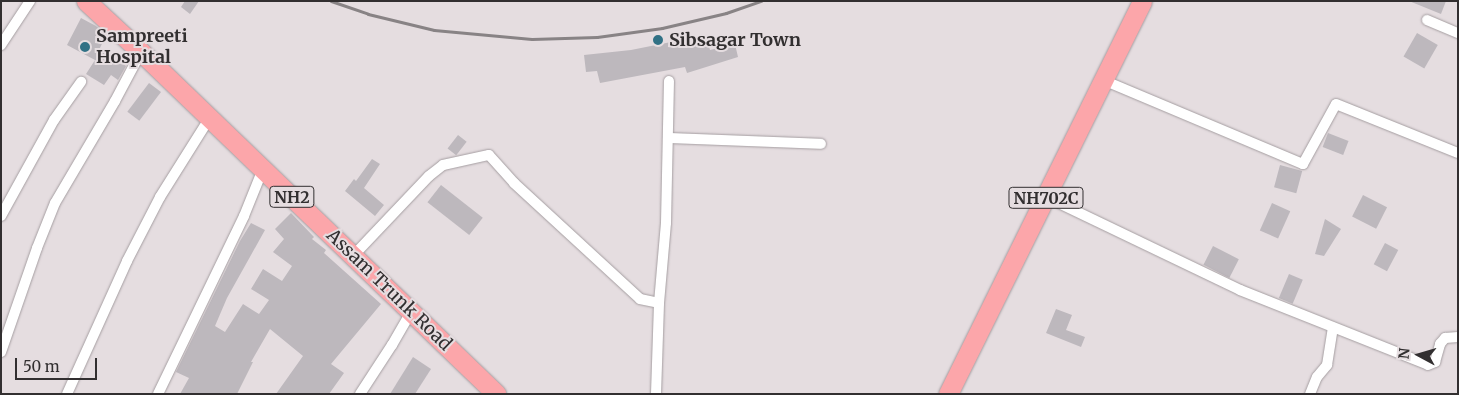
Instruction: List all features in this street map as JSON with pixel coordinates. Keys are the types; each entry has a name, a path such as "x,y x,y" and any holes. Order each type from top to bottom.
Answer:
{"highway":[{"name":"Assam Trunk Road","path":"86,1 496,394"},
{"name":"NH702C","path":"948,394 1142,1"}],"street":[{"path":"1,45 30,1"},
{"path":"1428,20 1458,33"},
{"path":"1,352 37,248 55,203 115,101 141,52"},
{"path":"1103,80 1303,164 1336,104 1458,153"},
{"path":"656,394 659,303 666,223 669,81"},
{"path":"1,216 54,120 81,82"},
{"path":"67,394 127,261 156,205 209,119"},
{"path":"668,138 821,144"},
{"path":"354,256 429,176 443,165 489,155 514,183 640,299 659,303"},
{"path":"158,394 244,216 263,169"},
{"path":"1046,197 1240,290 1428,365 1435,362 1440,344 1445,338 1458,337"},
{"path":"360,394 411,312"},
{"path":"1310,394 1317,377 1327,365 1333,327"}],"building":[{"path":"185,1 199,1 190,14 181,7"},
{"path":"1409,1 1446,1 1441,14"},
{"path":"81,18 96,26 106,35 100,48 126,66 118,80 111,75 104,85 86,74 95,60 67,45"},
{"path":"1417,33 1438,45 1424,68 1404,56"},
{"path":"706,35 710,50 735,44 738,57 687,73 685,67 600,83 597,71 586,72 584,55 631,50"},
{"path":"149,83 161,92 139,121 127,112"},
{"path":"1328,133 1349,141 1343,155 1323,147"},
{"path":"458,135 467,142 456,155 448,148"},
{"path":"372,159 380,164 364,188 384,205 375,216 345,191 354,179 356,181"},
{"path":"1280,165 1302,171 1296,193 1274,187"},
{"path":"441,185 483,218 469,235 427,202"},
{"path":"1363,195 1387,207 1376,229 1352,216"},
{"path":"1272,203 1290,211 1278,239 1260,230"},
{"path":"291,213 314,237 312,239 326,250 324,253 381,304 331,364 344,373 329,394 276,394 303,356 270,329 251,362 253,362 237,394 180,394 189,378 176,372 240,241 251,223 265,230 227,298 215,326 225,332 243,304 259,314 269,300 251,289 263,269 282,281 292,266 273,252 284,239 275,229"},
{"path":"1325,219 1341,229 1324,256 1315,254"},
{"path":"1385,243 1398,250 1387,271 1374,264"},
{"path":"1213,246 1239,259 1229,278 1203,265"},
{"path":"1289,274 1303,280 1293,304 1279,298"},
{"path":"1056,309 1072,315 1066,330 1085,337 1081,347 1046,333"},
{"path":"413,357 431,369 415,394 390,394"}],"railway":[{"path":"331,1 368,14 434,30 532,39 597,37 662,28 726,13 761,1"}],"place":[{"name":"Sibsagar Town","path":"658,40"},
{"name":"Sampreeti Hospital","path":"85,47"}]}
